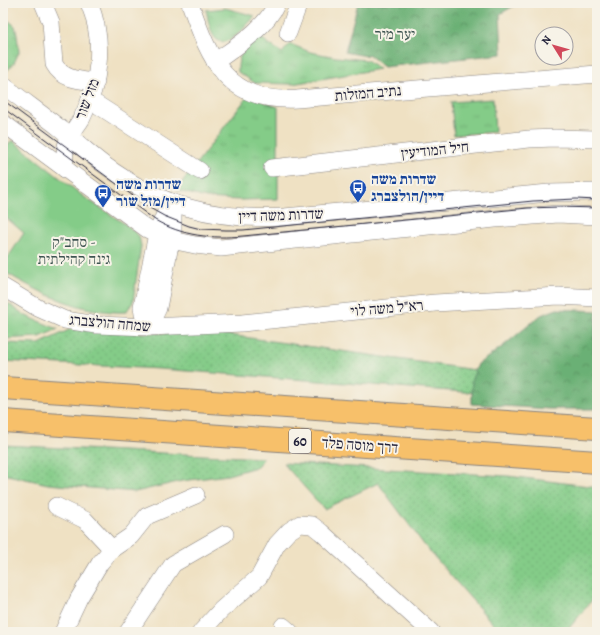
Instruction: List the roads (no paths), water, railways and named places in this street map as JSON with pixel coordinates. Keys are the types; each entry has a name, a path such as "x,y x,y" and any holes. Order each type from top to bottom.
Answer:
{"highway":[{"name":"60","path":"3,388 597,428"},
{"name":"דרך מוסה פלד","path":"3,421 597,462"}],"street":[{"path":"43,3 51,22 54,64 57,69 71,79 96,82"},
{"name":"מזל שור","path":"65,169 64,153 70,136 81,120 90,100 98,70 98,38 89,3"},
{"name":"נתיב המזלות","path":"190,3 200,32 215,62 225,76 234,85 258,95 284,100 597,74"},
{"path":"215,62 259,27 277,3"},
{"path":"288,33 299,3"},
{"name":"שדרות משה דיין","path":"3,85 70,136 103,164 124,178 173,203 193,210 238,218 260,219 549,193 597,192"},
{"path":"90,100 200,171"},
{"name":"שדרות משה דיין","path":"3,123 65,169 164,237 201,246 221,248 511,217 558,214 597,216"},
{"name":"חיל המודיעין","path":"272,168 530,139 597,139"},
{"path":"149,327 158,308 164,237 174,221 173,203"},
{"name":"שמחה הולצברג","path":"3,287 38,308 65,320 97,325 149,327 178,326"},
{"name":"רא\"ל משה לוי","path":"178,326 242,323 435,303 559,296 597,298"},
{"path":"63,632 79,598 100,563 112,549 131,536 148,516 196,495"},
{"path":"56,506 85,520 112,549"},
{"path":"201,632 221,610 260,577 277,544 289,531 300,524 312,525 321,532 431,632"},
{"path":"128,632 173,564 225,534"}],"tram line":[{"path":"3,100 148,207 164,216 201,229 243,230 533,201 576,199 597,200"},
{"path":"3,108 155,220 176,230 198,235 231,237 528,208 597,208"}],"place":[{"name":"שדרות משה דיין/הולצברג","path":"358,203"},
{"name":"שדרות משה דיין/מזל שור","path":"103,208"}],"park label":[{"name":"יער מיר","path":"395,34"},
{"name":"סחב\"ק - גינה קהילתית","path":"74,250"}]}
